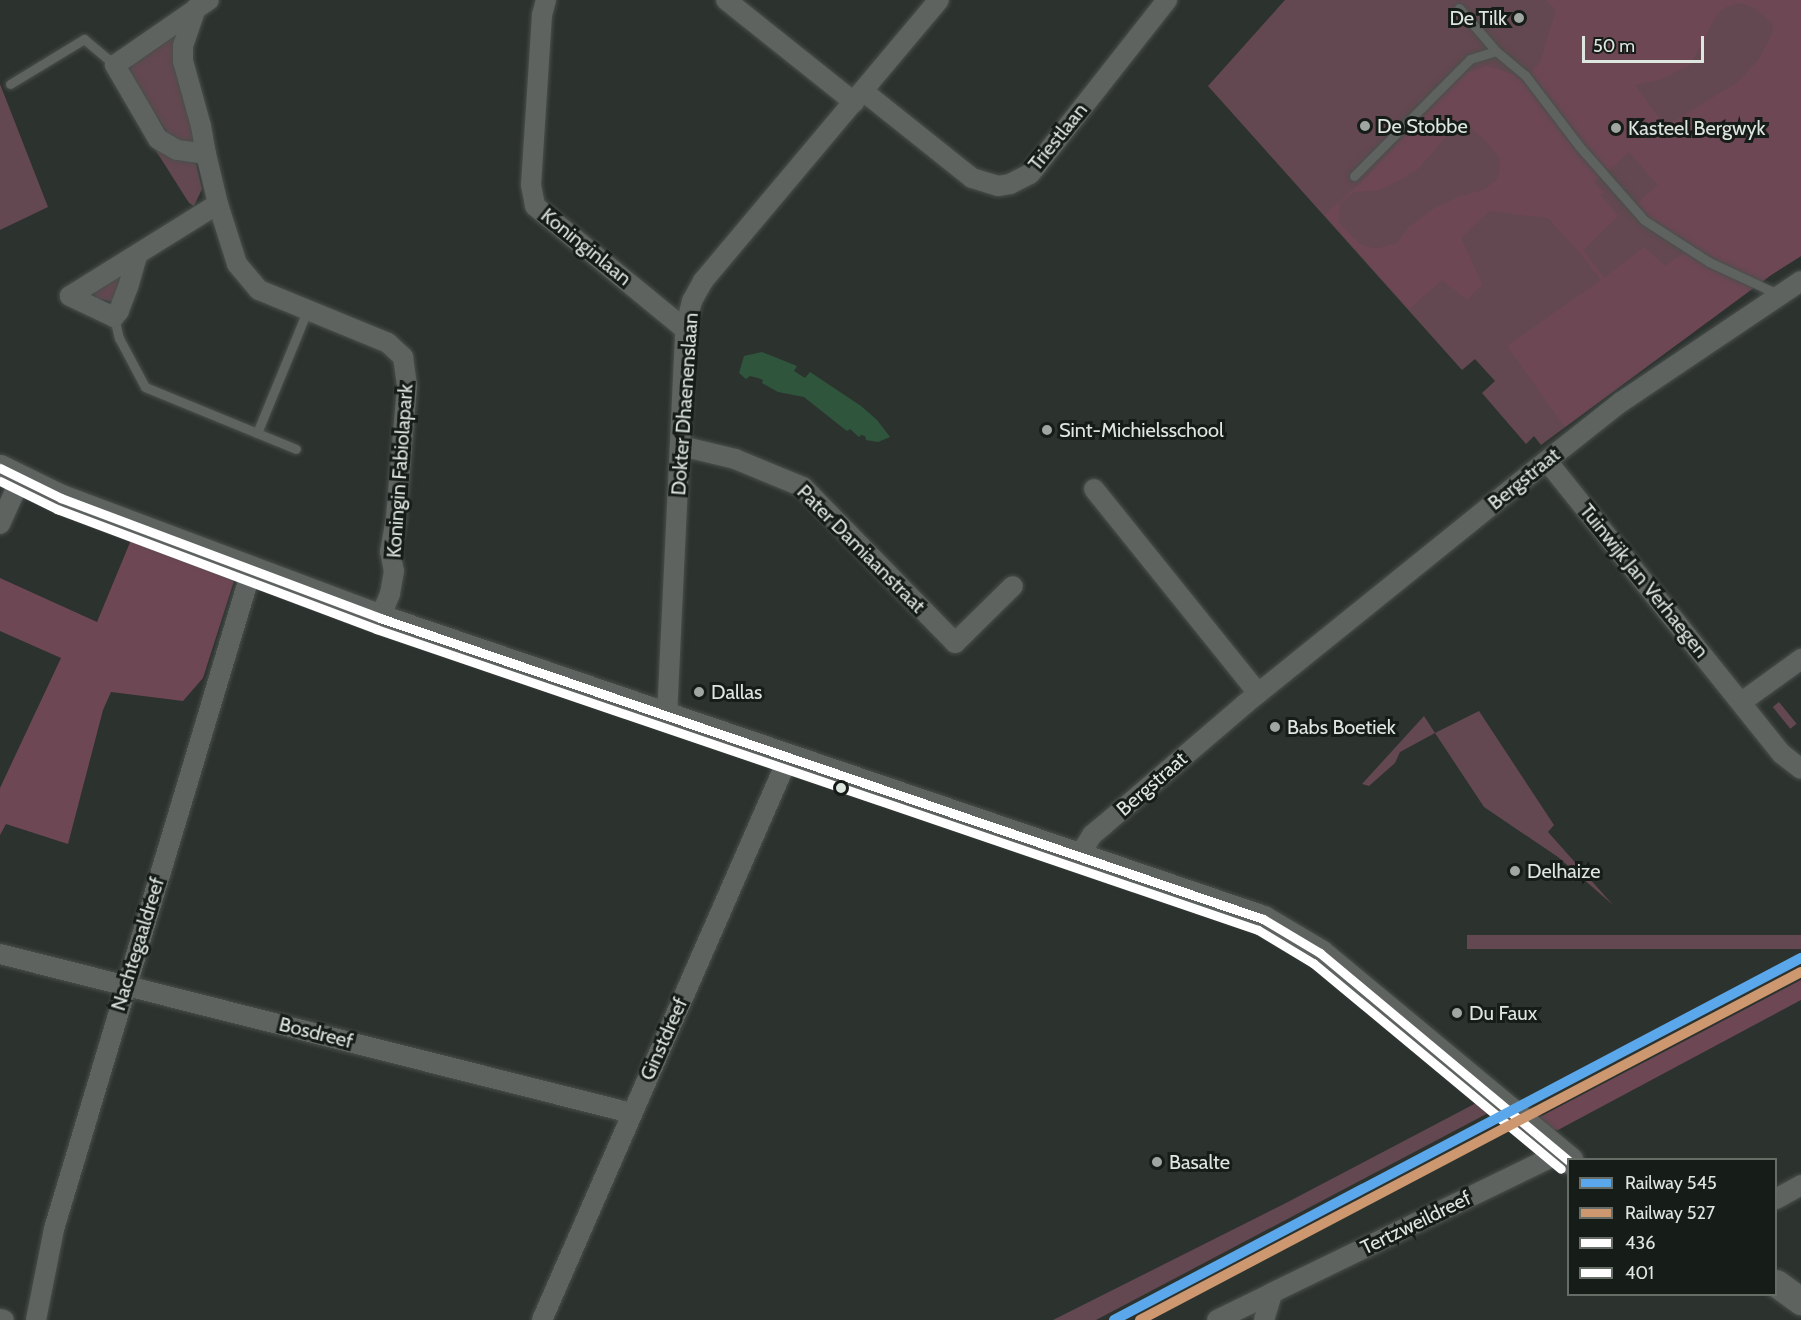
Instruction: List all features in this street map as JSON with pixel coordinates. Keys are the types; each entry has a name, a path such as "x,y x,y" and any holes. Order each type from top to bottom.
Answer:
{"street":[{"name":"Koninginlaan","path":"546,0 531,185 535,206 685,329"},
{"path":"726,0 858,97"},
{"name":"Dokter Dhaenenslaan","path":"667,717 685,329 692,302 703,281 939,0"},
{"name":"Triestlaan","path":"858,97 972,178 999,186 1010,184 1030,174 1167,0"},
{"name":"Koningin Fabiolapark","path":"115,65 203,4"},
{"name":"Koningin Fabiolapark","path":"203,4 183,45 183,61 201,126 218,204 237,264 259,290 388,343 403,357 407,370 396,518 390,551 394,571 390,594 380,618"},
{"path":"115,65 158,139 177,150 206,154"},
{"path":"137,256 125,295 114,317 70,296 218,204"},
{"name":"Bergstraat","path":"1079,856 1092,835 1258,693 1546,461 1621,402 1801,281"},
{"name":"Pater Damiaanstraat","path":"681,446 735,459 803,487 955,643 1013,586"},
{"name":"Tuinwijk Jan Verhaegen","path":"1546,461 1743,701 1782,754 1801,769"},
{"path":"0,524 10,474 250,571 380,618 788,758 1232,906 1292,934 1355,981 1565,1156"},
{"path":"1094,489 1258,693"},
{"name":"Nachtegaaldreef","path":"36,1320 54,1229 250,571"},
{"path":"1743,701 1801,659"},
{"name":"Ginstdreef","path":"542,1320 788,758"},
{"name":"Bosdreef","path":"0,954 631,1113"},
{"name":"Tertzweildreef","path":"1217,1320 1491,1186 1565,1156"},
{"path":"1777,1198 1801,1185"},
{"path":"1777,1284 1801,1301"},
{"path":"1264,1320 1272,1293"}],"lane":[{"path":"1459,8 1496,51 1526,75 1579,146 1644,220 1709,262 1780,295"},
{"path":"10,84 84,39 115,65"},
{"path":"1354,176 1470,59 1496,51"},
{"path":"257,433 307,311"},
{"path":"114,317 119,338 145,387 296,449"}],"shaded area":[{"path":"1285,0 1801,0 1801,256 1771,275 1541,445 1534,436 1526,444 1482,393 1495,381 1475,359 1462,370 1208,86"},
{"path":"1546,0 1801,0 1801,256 1771,275 1565,427 1507,346 1601,280 1548,218 1489,211 1461,238 1482,284 1467,300 1442,280 1409,309 1325,215 1360,183 1461,74 1488,66 1524,78 1540,63 1556,10","holes":["1741,3 1755,8 1772,23 1773,32 1759,59 1738,82 1673,122 1663,124 1635,85 1659,80 1691,64 1717,14 1728,6","1467,125 1484,139 1500,158 1500,172 1496,180 1483,190 1458,197 1433,209 1409,227 1397,243 1376,249 1362,245 1349,234 1338,221 1340,203 1354,192 1379,190 1419,168 1454,127","1629,152 1658,185 1633,207 1604,175","1602,175 1644,220 1687,251 1665,266 1644,247 1604,278 1583,250 1618,216 1600,195 1603,192 1594,182"]},
{"path":"181,26 199,142 195,149 168,134 133,80 130,70 131,65"},
{"path":"0,84 48,207 0,230"},
{"path":"146,135 196,164 202,189 194,206 189,203"},
{"path":"119,275 123,278 113,302 96,298 93,292"},
{"path":"762,352 797,366 794,371 805,378 810,372 861,406 877,420 890,437 878,442 866,440 865,436 859,437 850,429 847,431 804,397 778,392 762,383 763,380 758,378 750,376 746,379 739,373 744,356"},
{"path":"131,540 234,581 203,678 183,701 111,692 103,710 68,844 6,824 0,835 0,788 61,658 0,631 0,578 97,622"},
{"path":"1779,702 1797,724 1790,729 1773,707"},
{"path":"1479,711 1554,825 1548,832 1613,905 1558,857 1484,807 1435,733"},
{"path":"1424,716 1435,733 1400,752 1395,763 1369,786 1362,784"},
{"path":"1467,935 1801,935 1801,949 1467,949"},
{"path":"1801,980 1801,1000 1558,1130 1551,1130 1536,1119"},
{"path":"1480,1101 1492,1111 1096,1320 1053,1320 1284,1204"}],"rail line":[{"name":"545","path":"1114,1320 1801,958"},
{"name":"527","path":"1140,1320 1801,972"}],"transit line":[{"name":"436","path":"0,468 61,498 380,618 1263,919 1320,953 1567,1159"},
{"name":"401","path":"0,481 57,509 376,629 1258,930 1313,963 1561,1169"}],"place":[{"name":"De Tilk","path":"1519,18"},
{"name":"De Stobbe","path":"1365,126"},
{"name":"Kasteel Bergwyk","path":"1616,128"},
{"name":"Sint-Michielsschool","path":"1047,430"},
{"name":"Dallas","path":"699,692"},
{"name":"Babs Boetiek","path":"1275,727"},
{"name":"Delhaize","path":"1515,871"},
{"name":"Du Faux","path":"1457,1013"},
{"name":"Basalte","path":"1157,1162"}]}
